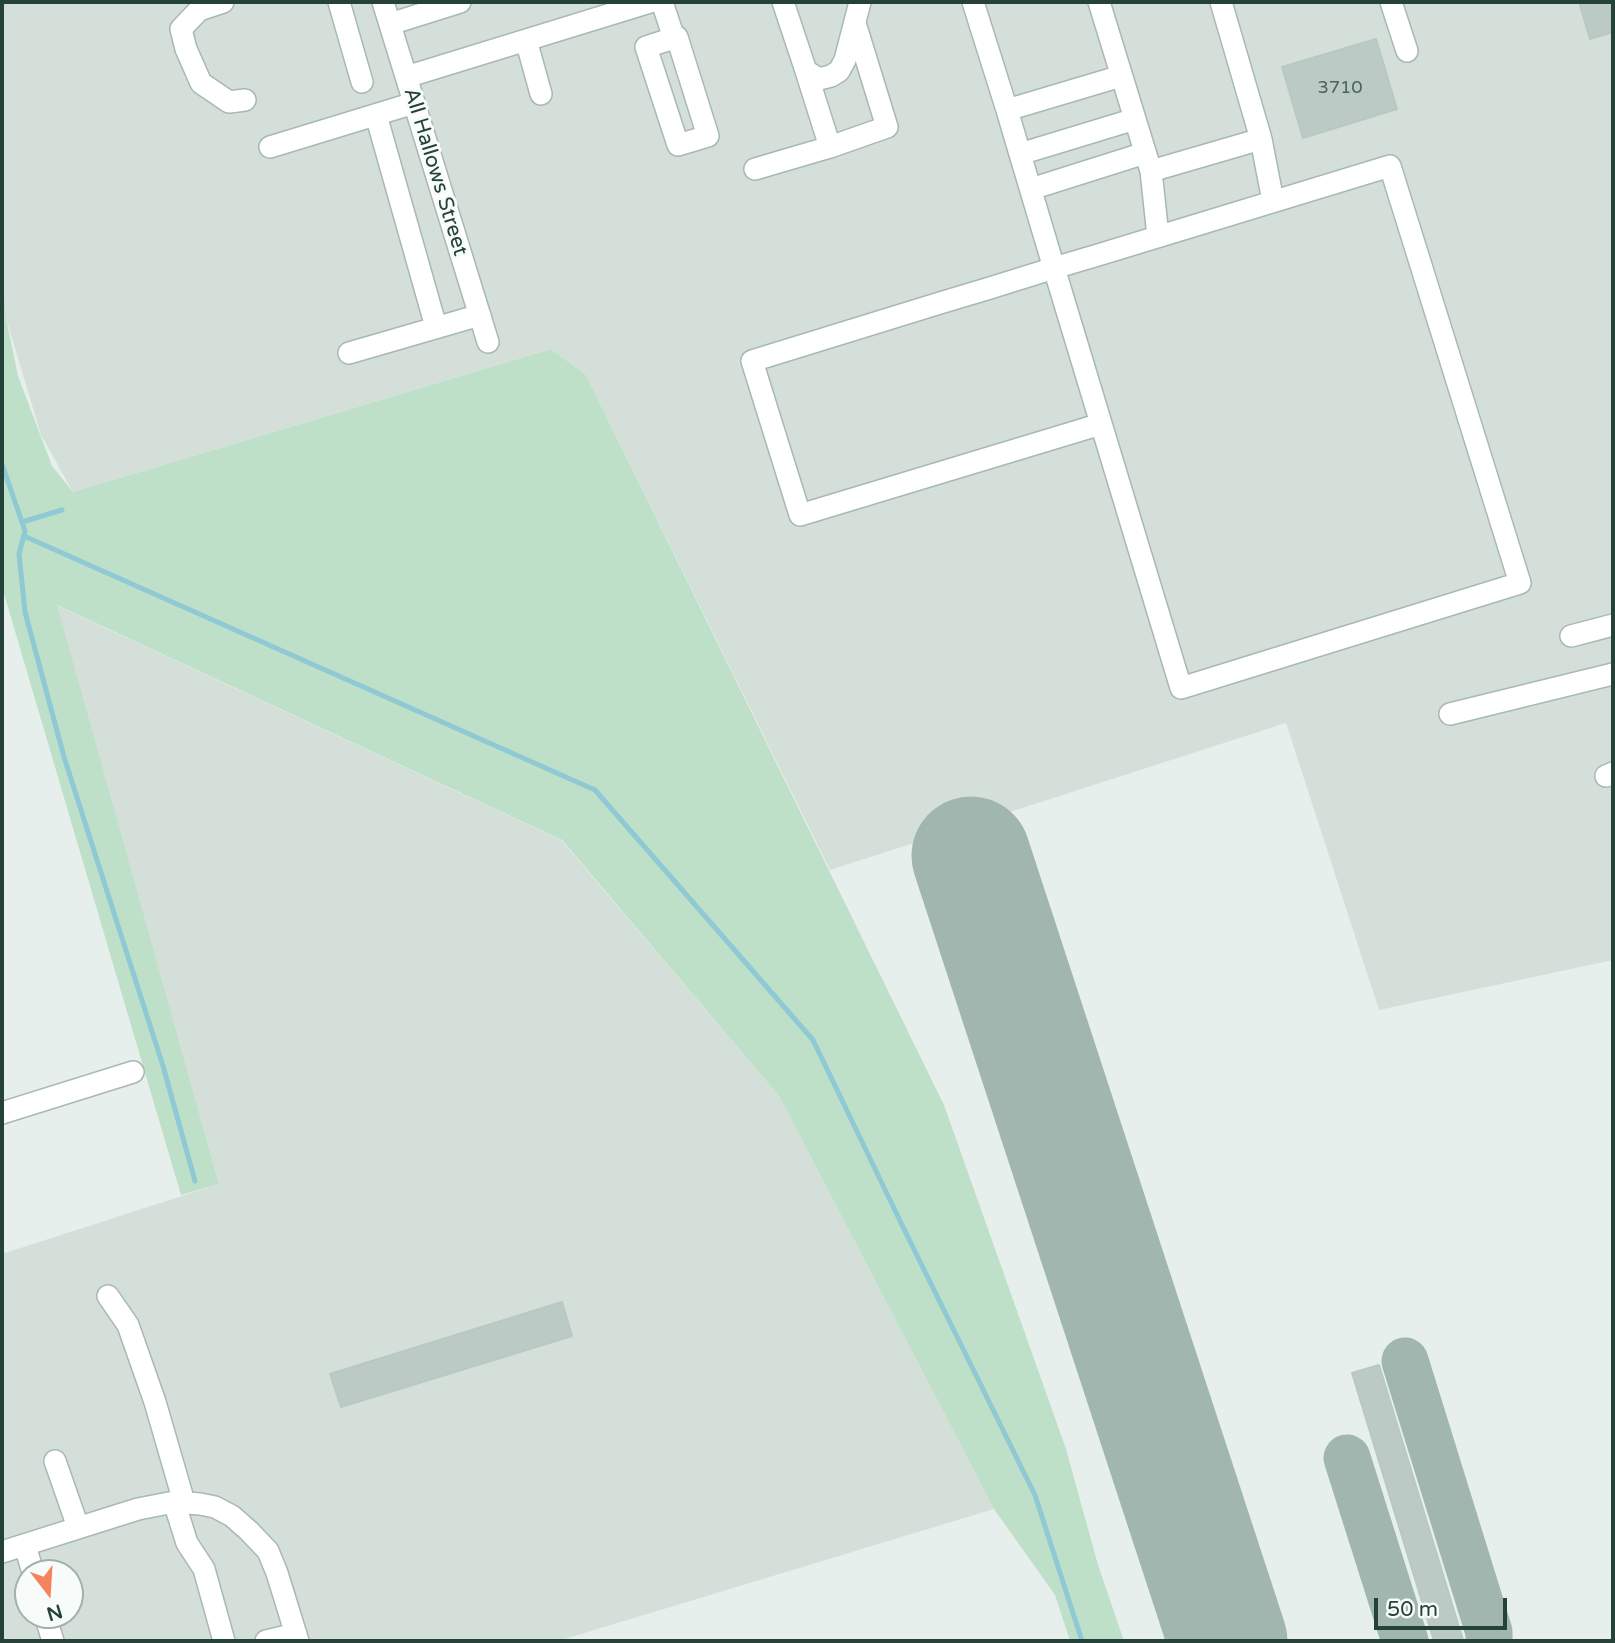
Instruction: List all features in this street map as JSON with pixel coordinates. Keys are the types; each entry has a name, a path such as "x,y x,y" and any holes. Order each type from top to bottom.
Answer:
{"street":[{"path":"223,2 199,10 181,29 186,49 201,83 229,102 245,100"},
{"path":"339,2 362,82"},
{"name":"All Hallows Street","path":"383,2 488,342"},
{"path":"390,24 460,2"},
{"path":"406,77 650,2"},
{"path":"662,2 674,38 677,37 708,136 678,145 646,47 674,38"},
{"path":"783,2 830,147"},
{"path":"806,71 819,79 839,71 845,60 860,2"},
{"path":"973,2 1031,189 1054,268 1181,688 1520,583 1390,166 1158,236 1054,268 752,361 800,515 1101,424"},
{"path":"1099,2 1148,162 1158,236"},
{"path":"1221,2 1261,139 1273,201"},
{"path":"1391,2 1407,51"},
{"path":"755,169 887,127 854,23"},
{"path":"526,40 541,94"},
{"path":"1007,110 1121,76"},
{"path":"270,147 414,103"},
{"path":"376,114 436,327"},
{"path":"1020,154 1135,119"},
{"path":"1031,189 1261,139"},
{"path":"349,353 480,315"},
{"path":"1571,636 1613,625"},
{"path":"1450,714 1613,674"},
{"path":"2,1113 133,1072"},
{"path":"108,1296 128,1325 155,1402 187,1543 204,1569 224,1641"},
{"path":"55,1461 78,1527"},
{"path":"2,1552 138,1508 179,1502 200,1504 223,1511 249,1531 268,1551 277,1573 297,1638 266,1641"},
{"path":"24,1545 28,1559"}],"shaded area":[{"path":"2,2 1613,2 1613,960 1379,1010 1286,723 830,870 586,375 551,349 73,492 41,435 6,318 2,259"},
{"path":"56,605 561,840 779,1096 994,1509 558,1641 2,1641 2,1254 219,1184"}],"green space":[{"path":"2,260 6,318 18,376 52,466 73,492 551,349 586,375 944,1105 1066,1449 1098,1565 1124,1641 1070,1641 1055,1595 994,1509 779,1096 562,840 57,605 219,1184 181,1195 2,587"}],"building":[{"path":"1579,2 1613,2 1613,32 1590,39"},
{"path":"1376,39 1397,109 1303,138 1282,67"},
{"path":"562,1302 572,1336 341,1407 330,1374"},
{"path":"1379,1365 1463,1640 1460,1641 1434,1641 1352,1373"}],"waterway":[{"path":"2,464 25,531 19,554 25,612 64,757 163,1066 195,1181"},
{"path":"22,522 62,510"},
{"path":"24,536 595,790 813,1040 1035,1495 1082,1641"}],"taxiway":[{"path":"1405,1361 1489,1632 1489,1641"},
{"path":"1347,1458 1405,1641"}],"runway":[{"path":"971,856 1228,1641"}]}
